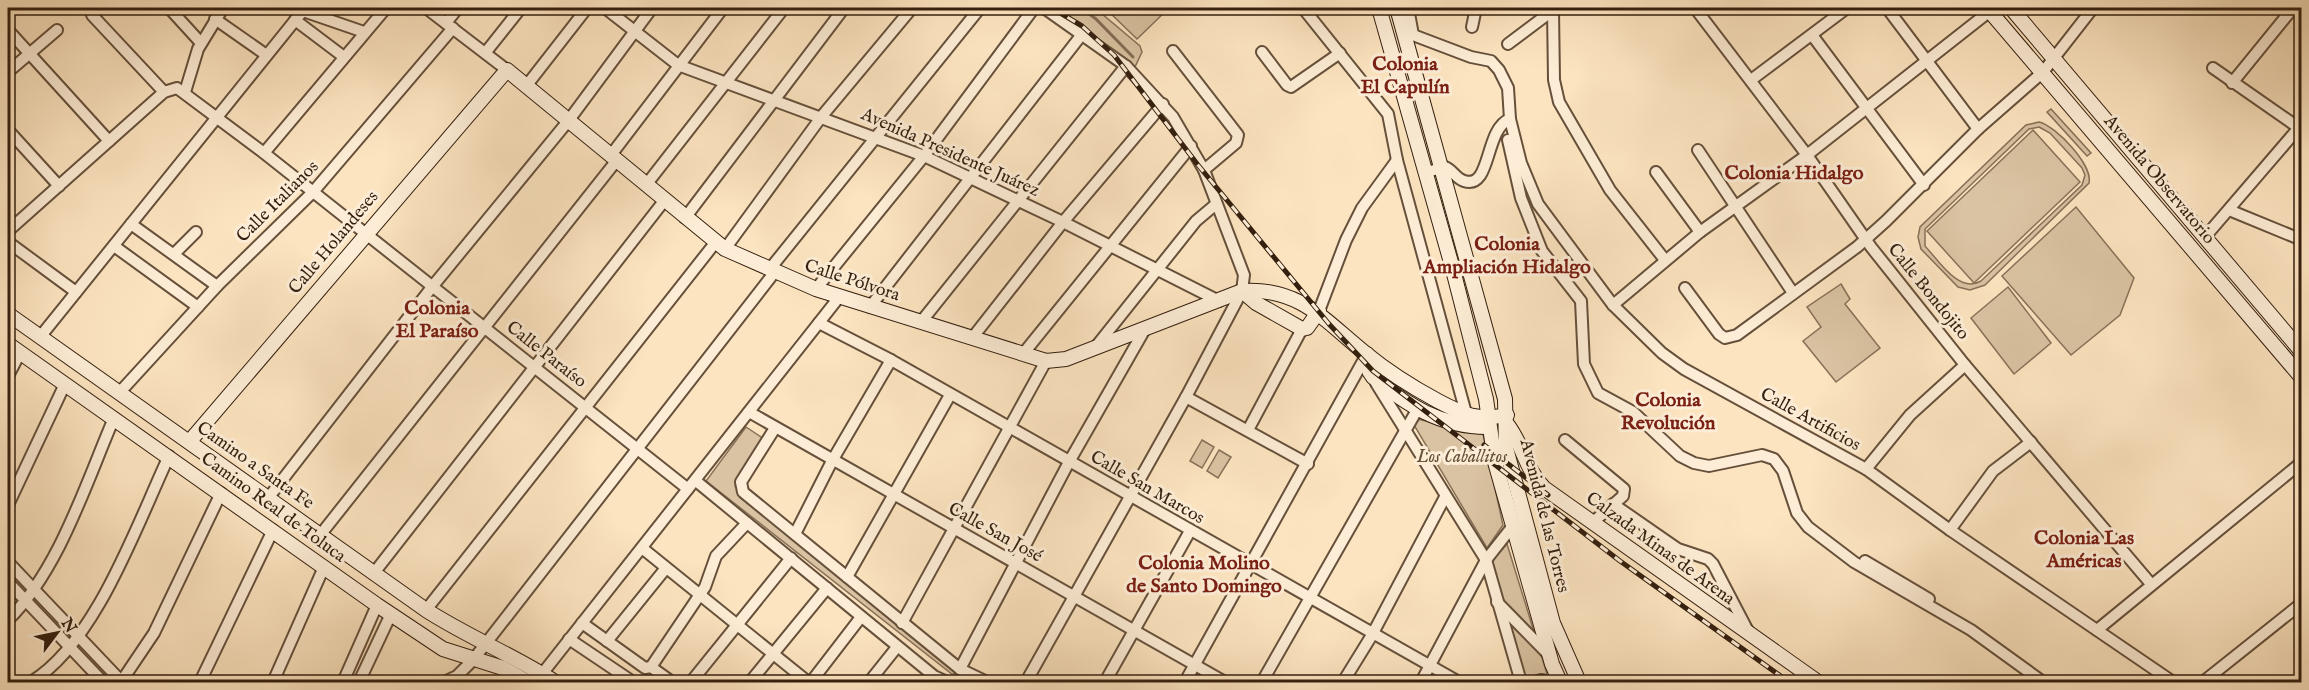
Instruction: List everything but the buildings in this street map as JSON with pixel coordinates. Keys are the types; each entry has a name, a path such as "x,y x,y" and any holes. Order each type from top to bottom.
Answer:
{"street":[{"path":"169,8 200,46"},
{"path":"8,231 164,92 177,88 185,92 200,46 223,8"},
{"path":"264,153 386,8"},
{"name":"Calle Pólvora","path":"426,8 486,52 720,246 771,272 816,289 1046,361 1066,359 1093,350 1242,291"},
{"name":"Calle Italianos","path":"120,392 217,286 313,192 449,26 458,8"},
{"path":"486,52 521,8"},
{"path":"527,86 587,8"},
{"name":"Avenida Presidente Juárez","path":"605,8 678,64 924,156 1063,222 1219,301"},
{"path":"269,497 432,287 569,120 652,8"},
{"path":"321,534 614,158 678,64 723,8"},
{"path":"646,185 784,8"},
{"path":"685,218 844,8"},
{"path":"426,610 585,407 720,246 822,116 912,8"},
{"path":"444,682 457,676 473,660 483,644 637,449 875,136 980,8"},
{"path":"816,289 924,156 1034,8"},
{"path":"1026,682 1186,397 1242,291 1244,275 1215,205 1204,170 1163,104 1126,66 1083,33 1044,8"},
{"path":"1303,8 1388,114 1397,160 1468,421"},
{"name":"Avenida de las Torres","path":"1379,8 1427,172 1486,399 1495,462 1512,527 1550,656 1560,682"},
{"name":"Avenida de las Torres","path":"1397,8 1497,365 1507,419 1506,448 1528,534 1553,623 1579,682"},
{"path":"1408,8 1413,35 1471,57 1491,61 1507,84 1507,121 1521,198 1542,251 1581,301 1584,364 1598,393 1633,412 1680,456 1694,463 1709,465 1762,455 1774,459 1783,471 1797,513 1808,527 1890,585 1971,630 2043,682"},
{"path":"1472,27 1476,8"},
{"name":"Calle Bondojito","path":"1695,8 1807,155 1866,238 1965,365 2151,584"},
{"path":"1751,80 1847,8"},
{"path":"1887,8 1978,129"},
{"name":"Avenida Observatorio","path":"2011,8 2054,56 2301,352"},
{"path":"1685,288 1707,319 1725,338 1737,335 1866,238 1924,185 1978,129 2043,72 2093,8"},
{"path":"2232,83 2293,8"},
{"path":"40,337 304,9 364,32"},
{"path":"1508,44 1554,9"},
{"path":"1554,9 1554,80 1559,102 1610,190 1665,260"},
{"path":"1613,305 1700,232 1807,155 1988,9"},
{"name":"Avenida Observatorio","path":"1988,9 2112,152 2301,378"},
{"path":"92,15 164,92"},
{"path":"215,18 266,54"},
{"path":"295,20 344,57"},
{"path":"8,30 110,141"},
{"path":"8,72 57,30"},
{"path":"870,307 1083,33"},
{"path":"1812,35 1865,109 1924,185"},
{"path":"1173,51 1238,135 1236,143 1204,170"},
{"path":"1262,52 1287,85 1291,87 1340,53"},
{"path":"921,322 1020,202 1126,66"},
{"path":"2205,237 2300,128 2213,68"},
{"name":"Calle Holandeses","path":"189,441 507,69"},
{"name":"Calle Paraíso","path":"185,92 637,449 747,523 861,616 932,679 947,682"},
{"path":"973,337 1063,222 1163,104"},
{"path":"1427,172 1449,168 1463,181 1471,182 1479,178 1484,171 1494,134 1507,121"},
{"name":"Calle Artificios","path":"1507,121 1535,199 1613,305 1646,340 1684,369 1866,469 1950,530 2173,682"},
{"path":"8,130 60,186"},
{"path":"2112,152 2125,142"},
{"path":"1023,354 1191,146"},
{"path":"1698,150 1793,293"},
{"path":"1248,430 1302,329 1307,328 1318,311 1346,240 1362,208 1397,160"},
{"path":"1656,172 1700,232"},
{"path":"374,573 664,201"},
{"path":"1093,350 1196,221 1215,205"},
{"path":"2229,210 2301,240"},
{"path":"132,224 217,286"},
{"path":"174,254 196,232"},
{"path":"8,242 76,292"},
{"path":"114,246 198,307"},
{"path":"1242,291 1271,293 1318,311 1367,354 1413,388 1468,421"},
{"path":"1242,291 1256,303 1302,329"},
{"path":"542,674 840,296"},
{"name":"Camino a Santa Fe","path":"8,314 426,610 483,644"},
{"name":"Calle San Marcos","path":"819,323 891,360 1458,682"},
{"path":"960,669 1069,462 1145,329"},
{"name":"Camino Real de Toluca","path":"8,344 170,456 377,605 444,649 528,682"},
{"path":"8,376 20,353"},
{"path":"1367,354 1369,371 1486,560 1521,682"},
{"path":"1185,682 1367,354"},
{"path":"795,534 832,461 891,360"},
{"path":"902,623 1046,361"},
{"path":"1866,469 1910,415 1965,365"},
{"path":"1373,377 1395,397 1432,417 1490,423 1507,419"},
{"path":"8,505 65,384"},
{"path":"847,577 950,395"},
{"path":"1186,397 1308,464"},
{"path":"1263,682 1417,410"},
{"name":"Calle San José","path":"749,412 1225,682"},
{"path":"8,620 33,590 51,563 114,418"},
{"name":"Calzada Minas de Arena","path":"1507,419 1517,436 1526,465 1537,481 1592,523 1818,682"},
{"path":"775,428 741,482 743,492 960,669 987,682"},
{"path":"1565,440 1622,486 1624,493 1592,523"},
{"path":"1950,530 1994,471 2031,442"},
{"path":"31,682 70,647 104,596 170,456"},
{"path":"2097,630 2301,462"},
{"path":"8,562 121,682 154,633 221,493"},
{"path":"1343,682 1372,635 1445,497"},
{"path":"1613,504 1678,549 1708,559 1713,564 1750,635"},
{"path":"651,667 705,587 716,556 747,523"},
{"path":"1420,682 1486,560 1512,527"},
{"path":"200,682 273,530"},
{"path":"1105,682 1190,531"},
{"path":"1830,544 1849,552 1981,630 2053,682"},
{"path":"642,548 773,655 810,682 861,616"},
{"path":"691,682 791,558"},
{"path":"273,682 324,567"},
{"path":"607,641 666,568"},
{"path":"8,582 103,682"},
{"path":"750,682 827,588"},
{"path":"1497,602 1550,656"},
{"path":"2203,682 2301,603"},
{"path":"343,682 377,605"},
{"path":"359,682 391,614"},
{"path":"582,623 645,668 651,667 672,682"},
{"path":"569,639 633,682"},
{"path":"483,644 510,655 555,682"},
{"path":"869,682 897,647"},
{"path":"1535,682 1541,680 1552,682"}],"green space":[{"path":"1049,8 1095,8 1140,46 1142,52 1134,69"},
{"path":"1105,8 1169,8 1137,39"},
{"path":"2051,109 2091,153 2087,156 2047,112"},
{"path":"2039,122 2063,138 2085,166 2089,175 2089,183 1985,285 1970,290 1958,287 1921,249 1918,237 1920,227 2026,125","holes":["2039,127 2050,133 2082,168 2085,175 2082,185 1981,281 1973,284 1957,280 1925,246 1925,229 2029,129"]},
{"path":"2033,130 2080,182 1974,283 1927,231"},
{"path":"2076,207 2134,278 2120,315 2071,355 2002,276"},
{"path":"1841,284 1850,299 1845,304 1880,348 1836,382 1803,341 1821,327 1807,307"},
{"path":"2008,287 2051,343 2014,374 1971,318"},
{"name":"Los Caballitos","path":"1417,419 1483,434 1503,525 1487,548 1414,425"},
{"path":"746,427 764,439 735,486 884,612 964,674 953,673 973,682 962,682 706,481"},
{"path":"1202,440 1214,447 1202,468 1190,461"},
{"path":"1219,450 1231,457 1218,478 1207,471"},
{"path":"1507,544 1547,674 1546,677 1535,676 1528,682 1525,682 1489,564"}],"waterway":[{"path":"1081,8 1096,19 1133,57"}],"railway":[{"path":"1052,8 1082,26 1114,55 1198,165 1329,324 1373,371 1620,561 1789,682"},
{"path":"1484,445 1548,495"}],"district":[{"name":"Colonia El Capulín","path":"1405,76"},
{"name":"Colonia Hidalgo","path":"1794,173"},
{"name":"Colonia Ampliación Hidalgo","path":"1507,256"},
{"name":"Colonia El Paraíso","path":"437,320"},
{"name":"Colonia Revolución","path":"1668,412"},
{"name":"Colonia Las Américas","path":"2084,550"},
{"name":"Colonia Molino de Santo Domingo","path":"1204,574"}]}
